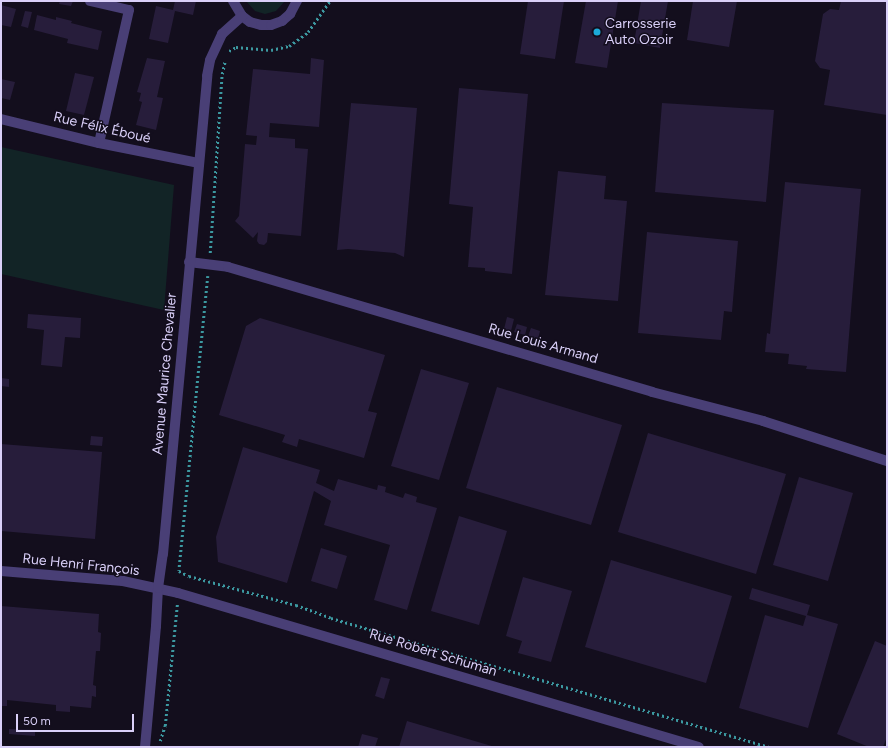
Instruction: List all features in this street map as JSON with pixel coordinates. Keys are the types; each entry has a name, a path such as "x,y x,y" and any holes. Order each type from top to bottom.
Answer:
{"street":[{"path":"90,1 129,10 100,143"},
{"path":"233,1 242,16 250,22 260,25 271,25 282,21 290,14 297,1"},
{"name":"Avenue Maurice Chevalier","path":"146,747 158,588 163,554 206,76 210,60 222,34 242,16"},
{"name":"Rue Félix Éboué","path":"1,119 100,143 198,163"},
{"name":"Rue Louis Armand","path":"189,262 228,267 652,392 763,422 887,461"},
{"name":"Rue Henri François","path":"1,571 123,581 158,588"},
{"name":"Rue Robert Schuman","path":"158,588 699,747"}],"path":[{"path":"158,747 165,726 209,264 222,74 226,55 231,49 236,47 271,50 288,46 308,32 330,1"},
{"path":"179,571 189,576 296,604 331,618 768,747"}],"shaded area":[{"path":"246,1 285,1 276,11 265,14 255,11"},
{"path":"1,147 174,185 164,310 1,274"}],"building":[{"path":"60,1 73,1 71,6 59,4"},
{"path":"175,1 196,1 193,15 175,11 168,43 149,39 156,6 173,10"},
{"path":"528,1 564,1 555,59 520,54"},
{"name":"Carrosserie Auto Ozoir","path":"586,1 618,1 607,68 575,63"},
{"path":"641,1 668,1 660,48 634,43"},
{"path":"693,1 737,1 729,47 687,40"},
{"path":"841,1 887,1 887,115 824,105 830,70 820,68 815,61 823,14 830,9 839,10"},
{"path":"1,5 16,9 11,27 1,25"},
{"path":"25,11 32,12 28,28 21,26"},
{"path":"37,15 56,20 56,17 72,21 71,23 102,31 98,50 67,43 68,39 34,30"},
{"path":"147,58 165,61 157,97 163,98 156,130 136,125 142,102 139,101 141,93 137,92"},
{"path":"311,58 324,60 319,127 270,123 269,137 295,139 295,148 308,149 301,236 268,233 267,242 264,245 259,244 257,241 258,232 253,238 235,221 239,216 245,144 256,145 257,136 246,135 253,69 310,74"},
{"path":"75,73 94,77 84,115 66,111"},
{"path":"1,79 15,82 10,100 1,98"},
{"path":"459,88 528,94 512,274 485,271 485,268 468,267 473,207 449,204"},
{"path":"351,103 417,108 404,257 395,253 348,249 337,250"},
{"path":"662,103 774,110 766,202 655,192"},
{"path":"558,171 606,176 604,199 627,201 618,301 545,295"},
{"path":"785,182 861,189 846,372 806,369 807,366 788,364 789,354 765,352 767,333 770,334"},
{"path":"647,232 738,241 732,312 724,311 721,340 638,333"},
{"path":"28,314 81,318 80,338 65,337 62,367 41,365 44,330 27,328"},
{"path":"507,317 514,319 511,331 504,329"},
{"path":"260,318 385,355 368,411 377,413 364,458 299,439 297,447 282,442 285,435 219,415 246,326"},
{"path":"517,324 527,327 525,335 514,332"},
{"path":"531,328 540,331 538,339 528,336"},
{"path":"421,369 469,383 439,480 391,466"},
{"path":"1,378 9,379 9,387 1,386"},
{"path":"497,387 622,425 591,525 466,488"},
{"path":"648,433 786,474 756,574 618,532"},
{"path":"91,436 103,437 102,446 90,445"},
{"path":"1,444 102,452 95,539 1,531"},
{"path":"243,447 320,470 316,483 334,491 338,479 377,490 378,485 386,487 385,492 403,498 405,493 417,497 416,502 437,508 407,610 374,600 390,545 324,525 331,501 314,491 287,583 218,562 216,537"},
{"path":"799,477 853,493 828,581 773,565"},
{"path":"459,516 507,531 479,625 431,611"},
{"path":"321,548 347,556 337,589 311,581"},
{"path":"611,560 732,596 706,683 585,647"},
{"path":"523,577 572,591 551,662 518,653 522,641 506,636"},
{"path":"752,588 810,605 807,615 838,624 808,728 739,708 765,615 803,626 806,616 749,599"},
{"path":"1,606 99,614 98,632 101,633 100,651 96,651 93,685 96,686 96,697 92,696 91,708 70,706 70,712 56,711 56,705 7,700 7,706 1,706"},
{"path":"875,641 887,646 887,737 883,747 869,747 837,734"},
{"path":"381,677 390,679 384,699 375,696"},
{"path":"407,721 495,747 399,747"},
{"path":"9,729 35,730 35,736 9,734"},
{"path":"362,734 378,738 375,747 358,747"}],"place":[{"name":"Carrosserie Auto Ozoir","path":"597,32"}]}
